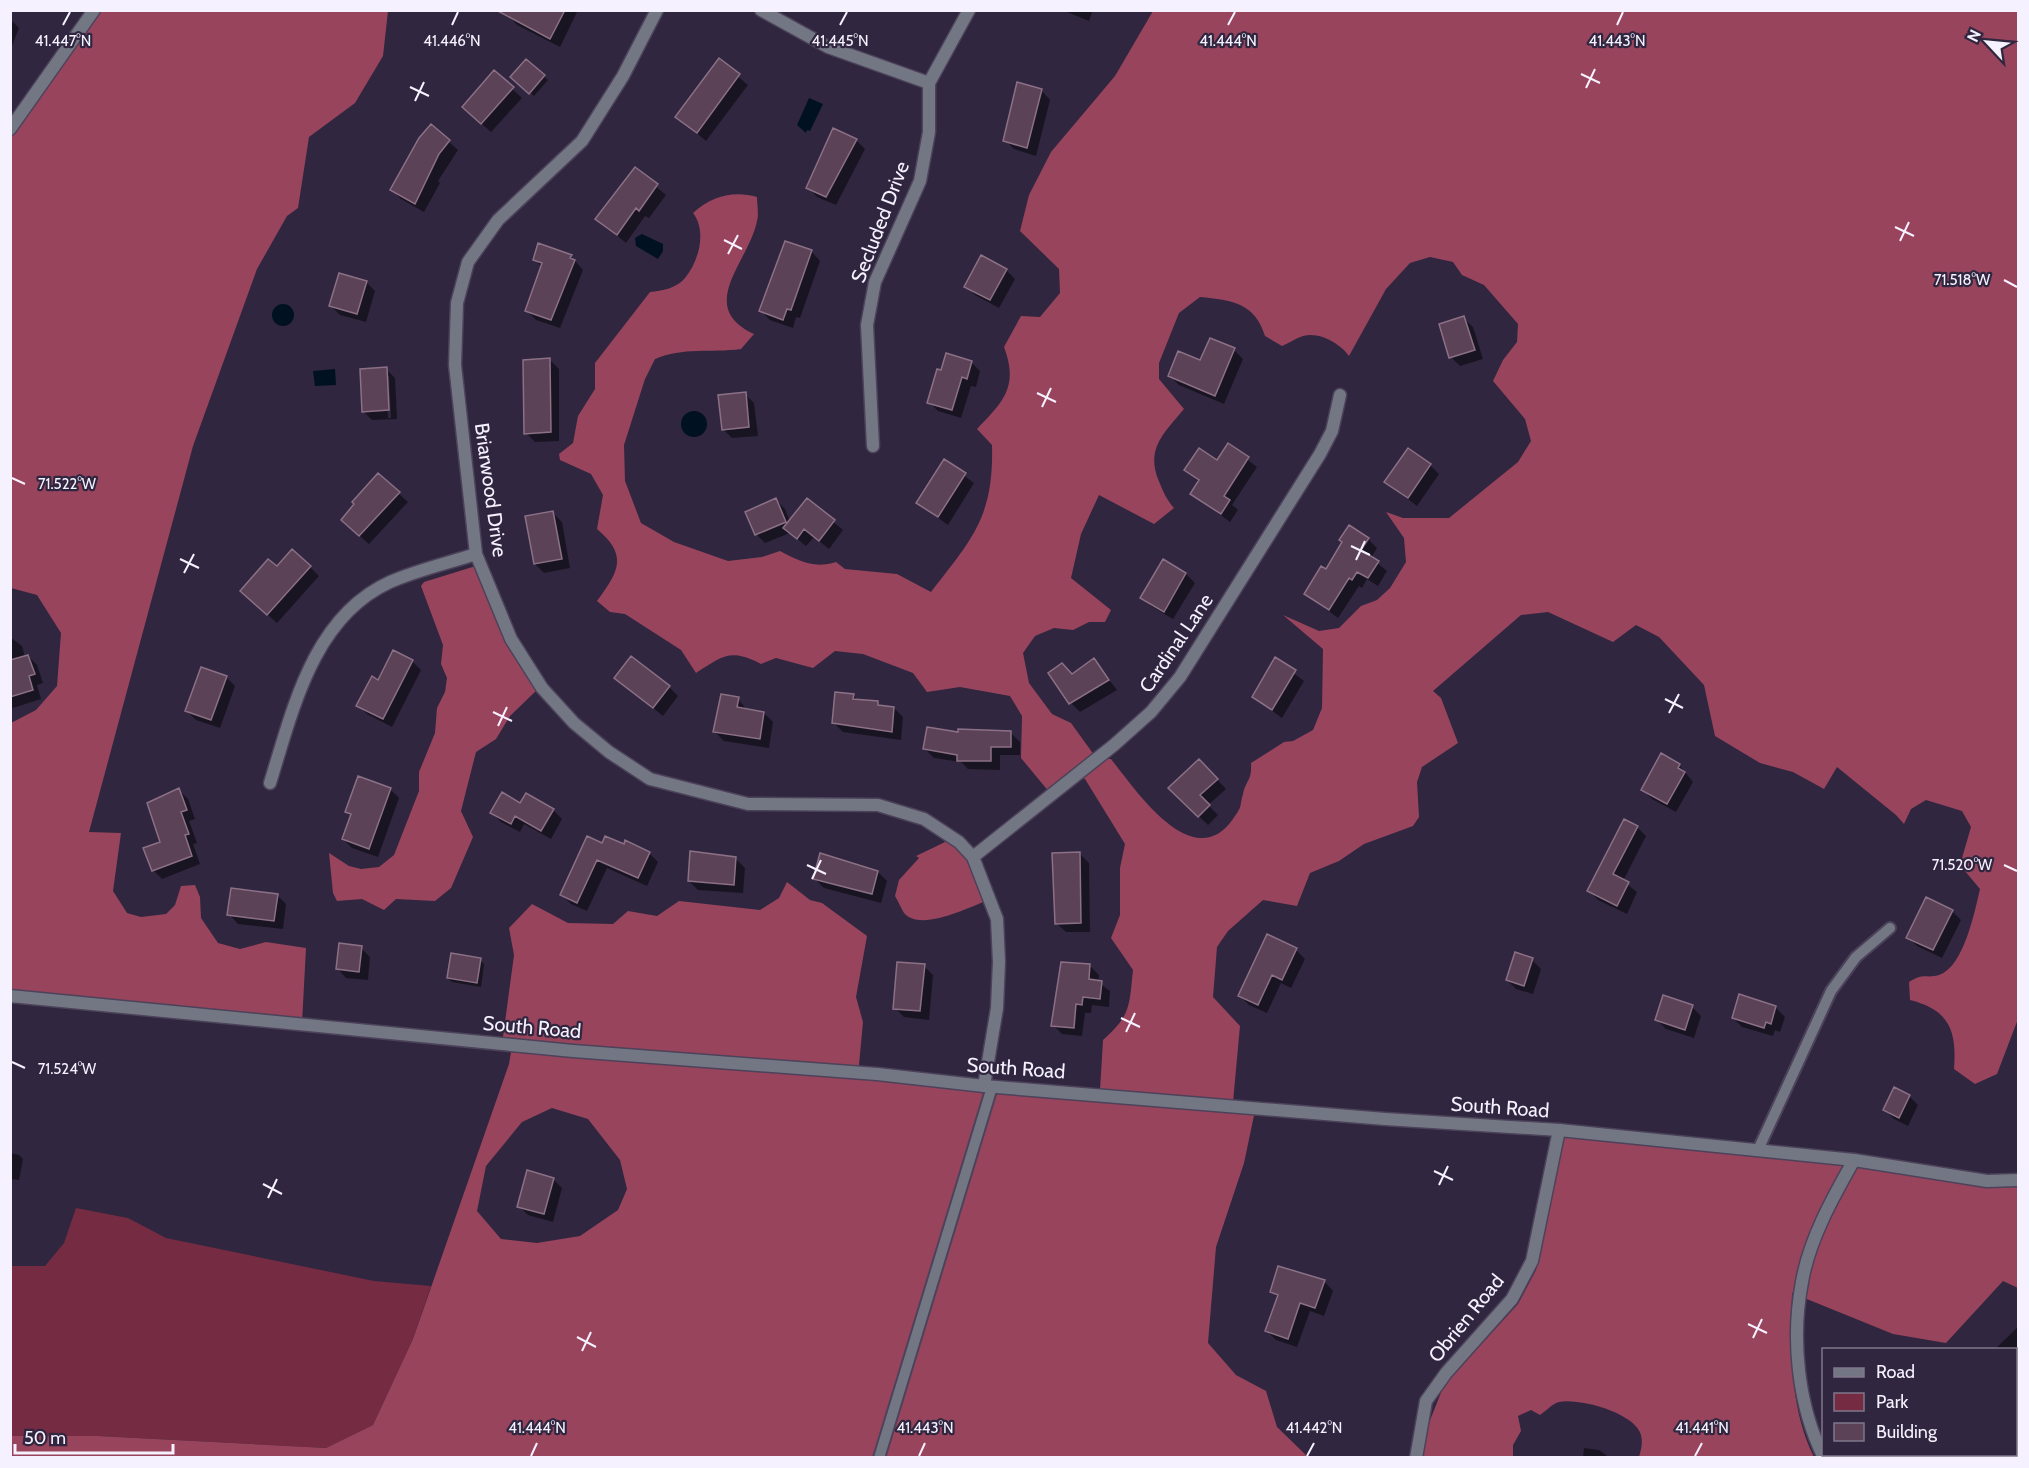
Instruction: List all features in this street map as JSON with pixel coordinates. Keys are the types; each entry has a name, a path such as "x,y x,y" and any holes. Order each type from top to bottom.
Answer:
{"street":[{"path":"10,129 94,10"},
{"name":"Briarwood Drive","path":"657,10 622,76 582,141 498,220 468,262 457,303 455,365 476,554 511,639 542,688 574,723 609,752 650,779 748,804 878,805 924,819 959,842 974,857"},
{"path":"761,10 828,47 929,83"},
{"name":"Secluded Drive","path":"873,446 867,325 875,282 920,181 929,132 929,83 969,10"},
{"name":"Cardinal Lane","path":"974,857 1114,745 1151,712 1180,677 1320,454 1332,431 1340,395"},
{"path":"270,783 290,716 309,669 334,626 356,603 389,582 476,554"},
{"path":"974,857 997,919 999,962 997,1008 988,1086"},
{"name":"South Road","path":"10,996 573,1051 877,1074 988,1086 1396,1120 1559,1130 1854,1160 1987,1181 2019,1180"},
{"name":"Obrien Road","path":"1416,1458 1426,1401 1446,1373 1512,1299 1532,1261 1559,1130"},
{"path":"1822,1454 1810,1430 1800,1379 1797,1330 1802,1281 1827,1209 1854,1160"}],"lane":[{"path":"1758,1150 1831,991 1856,957 1890,928"},
{"path":"879,1458 988,1086"}],"green space":[{"path":"76,1208 128,1218 166,1238 374,1281 431,1286 413,1339 373,1425 326,1448 98,1436 11,1436 10,1266 45,1266 64,1243"}],"shaded area":[{"path":"91,11 388,11 383,56 355,103 309,137 298,208 287,216 257,269 193,446 89,832 121,833 113,891 127,913 141,917 166,914 175,905 181,886 195,885 200,897 201,918 218,943 240,949 266,942 306,948 302,1023 11,994 11,723 36,710 57,686 61,633 37,595 11,588 11,122"},
{"path":"1153,11 2018,11 2018,1019 1997,1074 1975,1084 1954,1069 1954,1043 1948,1024 1934,1010 1910,1000 1909,982 1922,976 1939,975 1948,970 1962,950 1971,923 1980,889 1960,865 1971,827 1962,811 1926,800 1911,809 1904,824 1837,767 1824,789 1793,772 1760,763 1715,736 1704,685 1659,637 1636,625 1613,642 1548,612 1521,615 1433,691 1441,698 1458,743 1422,767 1417,782 1419,817 1413,826 1364,844 1339,861 1310,873 1297,906 1263,900 1228,931 1217,947 1213,997 1240,1026 1233,1102 1256,1106 1244,1163 1216,1247 1208,1343 1236,1375 1266,1391 1277,1427 1308,1457 11,1458 10,1436 98,1436 326,1448 373,1425 413,1339 509,1064 512,1046 503,1037 514,955 509,928 532,904 568,923 613,924 628,911 657,916 679,901 760,910 779,898 787,882 810,900 822,903 867,936 856,997 863,1022 859,1065 861,1071 1100,1090 1103,1040 1119,1024 1127,1010 1133,970 1111,938 1120,915 1120,868 1125,844 1085,779 1080,777 1050,793 1021,758 1022,716 1010,696 960,687 927,692 913,673 863,654 835,651 813,668 776,658 761,664 734,655 720,658 696,673 681,650 625,614 610,612 597,601 615,573 617,564 617,556 613,548 597,529 603,495 591,474 560,460 559,454 573,443 578,416 595,389 595,363 650,292 674,287 690,271 700,246 700,228 693,213 707,202 723,196 740,194 757,197 757,221 730,282 727,297 728,310 737,323 754,334 741,349 676,353 655,359 645,379 624,445 625,481 641,523 674,542 728,561 762,557 780,551 800,561 814,564 836,562 845,569 897,574 931,592 969,541 984,509 992,470 992,445 977,429 1006,393 1010,373 1004,347 1021,316 1040,317 1060,293 1059,269 1020,231 1029,195 1051,152 1115,76","holes":["1430,257 1453,262 1462,275 1484,285 1518,324 1517,342 1503,360 1493,381 1525,419 1531,441 1518,462 1449,518 1403,518 1386,512 1404,538 1406,562 1390,588 1377,600 1361,606 1339,628 1319,631 1283,615 1323,649 1322,708 1313,730 1293,741 1284,742 1251,763 1250,777 1244,789 1240,809 1217,834 1201,838 1183,833 1166,822 1150,807 1111,759 1097,759 1071,723 1052,714 1029,683 1023,653 1035,636 1054,628 1073,630 1089,622 1105,622 1111,610 1071,578 1081,534 1099,495 1154,524 1174,508 1158,479 1154,458 1159,441 1184,409 1159,379 1159,363 1179,313 1200,297 1232,302 1241,305 1255,316 1265,336 1282,346 1303,336 1316,335 1335,343 1349,356 1386,289 1410,263","552,1108 588,1119 620,1160 627,1189 618,1210 580,1236 537,1243 501,1239 477,1211 486,1166 522,1122"]},
{"path":"479,565 539,688 510,716 496,739 476,752 461,811 473,837 451,888 435,901 396,899 384,910 362,899 337,901 333,893 329,853 349,866 361,869 379,867 394,855 419,791 419,772 435,733 437,708 445,692 447,678 441,664 443,645 421,586 424,582"},
{"path":"945,836 968,858 986,901 944,917 921,920 911,918 904,913 895,896 899,880 919,858 916,856 945,842"},
{"path":"1555,1131 2018,1178 2018,1288 2003,1281 1946,1343 1893,1334 1792,1293 1793,1377 1800,1418 1814,1457 1639,1457 1642,1444 1641,1435 1637,1427 1629,1420 1606,1409 1568,1401 1552,1405 1540,1415 1531,1410 1518,1416 1521,1431 1513,1445 1513,1457 1415,1458 1444,1385 1518,1304 1536,1270"}],"water":[{"path":"809,98 823,104 810,131 807,130 806,133 797,125"},
{"path":"642,234 663,244 663,251 658,259 636,246 635,238"},
{"path":"279,304 287,304 294,311 294,319 287,326 279,326 272,319 272,311"},
{"path":"335,369 336,385 315,386 313,371"},
{"path":"694,411 703,415 707,424 703,433 694,437 685,433 681,424 685,415"}],"building":[{"path":"496,10 565,10 550,39"},
{"path":"719,58 740,74 697,133 675,117"},
{"path":"526,59 545,75 529,94 510,77"},
{"path":"494,70 514,87 481,124 462,107"},
{"path":"1017,82 1042,89 1027,148 1003,141"},
{"path":"431,124 450,140 439,154 415,204 390,190 419,138"},
{"path":"833,128 857,139 826,197 806,188"},
{"path":"635,167 658,184 639,211 636,208 617,235 595,219"},
{"path":"785,241 812,250 791,310 787,309 783,320 759,311"},
{"path":"538,243 572,255 570,258 575,260 551,320 525,311 542,263 533,260"},
{"path":"981,255 1007,269 990,300 964,287"},
{"path":"339,273 367,281 357,314 329,306"},
{"path":"1464,316 1475,350 1449,358 1439,324"},
{"path":"1210,338 1235,348 1215,396 1168,376 1178,351 1200,360"},
{"path":"946,353 972,361 967,379 962,377 952,410 927,403 937,369 941,370"},
{"path":"550,358 551,432 524,434 523,360"},
{"path":"387,367 389,410 362,412 360,369"},
{"path":"746,392 749,427 722,430 718,395"},
{"path":"1228,443 1249,457 1224,496 1230,500 1221,514 1190,494 1199,480 1184,470 1199,448 1217,460"},
{"path":"1408,448 1431,464 1408,498 1384,482"},
{"path":"944,459 966,473 938,517 916,503"},
{"path":"378,473 400,492 359,536 341,520 354,504 352,502"},
{"path":"776,498 786,522 755,535 745,512"},
{"path":"807,498 835,520 819,541 804,529 797,539 783,528"},
{"path":"553,511 562,559 534,564 525,516"},
{"path":"1349,525 1369,538 1361,550 1379,561 1368,578 1357,572 1352,580 1349,578 1329,610 1304,594 1321,566 1326,569 1342,542 1339,540"},
{"path":"292,549 311,566 267,615 240,591 268,559 277,566"},
{"path":"1163,559 1186,573 1164,612 1140,598"},
{"path":"393,650 413,660 383,719 356,706 372,676 378,680"},
{"path":"28,655 35,674 29,676 33,690 10,697 10,660"},
{"path":"631,656 670,686 653,708 614,678"},
{"path":"1275,657 1296,670 1272,710 1252,697"},
{"path":"1094,658 1109,680 1069,704 1048,673 1062,663 1072,674"},
{"path":"201,667 227,676 211,720 185,711"},
{"path":"835,692 854,694 853,699 878,701 878,705 894,707 892,732 832,723"},
{"path":"721,694 739,697 737,707 764,712 760,739 713,732"},
{"path":"927,727 958,732 958,729 1011,731 1011,747 991,747 991,761 957,761 957,755 923,749"},
{"path":"1661,753 1680,764 1678,768 1685,772 1667,804 1641,790"},
{"path":"1199,759 1218,779 1200,795 1210,805 1198,817 1168,788"},
{"path":"358,776 391,788 369,849 342,839 351,814 345,812"},
{"path":"179,788 187,810 181,812 189,834 185,835 192,856 152,871 143,848 160,842 147,803"},
{"path":"502,792 520,803 526,793 554,809 541,831 515,816 511,824 490,813"},
{"path":"1624,819 1638,826 1613,874 1629,882 1617,906 1587,891"},
{"path":"587,836 602,843 605,836 624,844 625,840 650,852 638,878 597,860 577,903 560,895"},
{"path":"690,851 736,857 734,885 688,881"},
{"path":"1080,852 1081,923 1055,924 1052,853"},
{"path":"820,853 878,871 872,894 813,879"},
{"path":"231,888 278,894 274,921 227,915"},
{"path":"1926,897 1953,910 1933,950 1906,938"},
{"path":"1267,934 1297,948 1282,980 1272,975 1258,1005 1238,996"},
{"path":"339,943 362,946 359,972 336,969"},
{"path":"1515,952 1533,958 1524,986 1506,980"},
{"path":"451,953 481,958 477,983 447,978"},
{"path":"897,962 925,964 920,1011 893,1009"},
{"path":"1061,962 1090,964 1089,979 1102,981 1100,999 1083,997 1082,1005 1076,1004 1074,1028 1051,1026"},
{"path":"1739,994 1776,1006 1771,1024 1766,1022 1764,1028 1732,1018"},
{"path":"1663,995 1693,1005 1685,1030 1655,1020"},
{"path":"1894,1087 1910,1095 1899,1118 1883,1110"},
{"path":"527,1170 554,1178 544,1214 517,1207"},
{"path":"1278,1266 1325,1280 1315,1308 1300,1303 1288,1339 1265,1331 1278,1295 1270,1292"}]}
